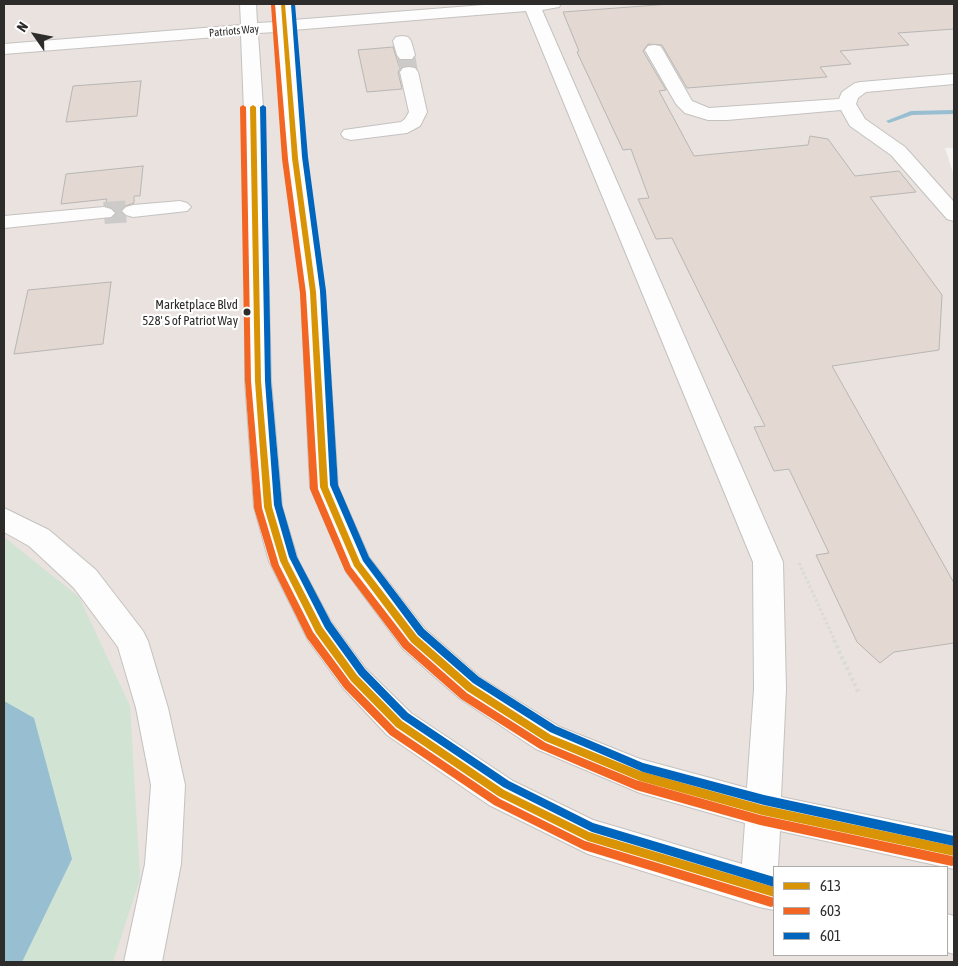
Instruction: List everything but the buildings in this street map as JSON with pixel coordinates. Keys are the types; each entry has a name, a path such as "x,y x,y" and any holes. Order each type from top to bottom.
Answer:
{"main road":[{"name":"Patriots Way","path":"284,15 412,4"},
{"name":"Patriots Way","path":"23,31 284,15 539,4"},
{"path":"248,17 255,137 258,381 268,507 284,561 319,630 354,678 399,724 501,793 588,836 767,890 762,810 770,689 768,562 539,4"},
{"path":"284,15 295,158 313,292 324,487 357,564 414,639 470,688 548,738 640,776 762,810 954,851"},
{"name":"Patriots Way","path":"4,49 248,17"},
{"path":"654,50 685,104 692,109 708,114 847,104"},
{"path":"351,134 407,127 413,122 418,112 406,56"},
{"path":"954,79 861,87 849,96 847,104 857,122 898,150 954,215"},
{"path":"133,210 180,207"},
{"path":"4,222 104,213"},
{"path":"4,519 39,538 85,579 132,641 152,708 168,785 163,864 143,962"}],"shaded area":[{"path":"4,4 954,4 954,148 945,148 954,176 954,962 4,962"}],"green space":[{"path":"4,537 79,597 130,706 140,879 113,962 4,962"}],"water":[{"path":"4,701 34,718 72,859 22,962 4,962"}],"waterway":[{"path":"889,121 911,113 954,112"}],"tunnel":[{"path":"406,55 409,72"},
{"path":"104,213 133,211"}],"transit line":[{"name":"613","path":"283,4 295,158 313,292 324,487 357,564 414,639 470,688 548,738 640,776 762,810 954,851"},
{"name":"601","path":"293,4 305,157 323,291 334,485 366,559 421,632 476,680 553,729 643,767 764,800 954,841"},
{"name":"603","path":"273,5 285,159 303,293 314,489 348,569 406,645 464,696 543,746 636,785 760,820 952,861"},
{"name":"603","path":"243,107 248,381 258,508 275,565 310,635 347,685 393,732 497,802 584,845 771,902"},
{"name":"613","path":"253,107 258,381 268,507 284,561 319,630 354,678 399,724 501,793 588,836 773,892"},
{"name":"601","path":"263,107 268,381 278,505 293,557 328,625 362,672 405,716 506,784 592,827 773,882"}],"place":[{"name":"Marketplace Blvd 528' S of Patriot Way","path":"247,312"}]}
